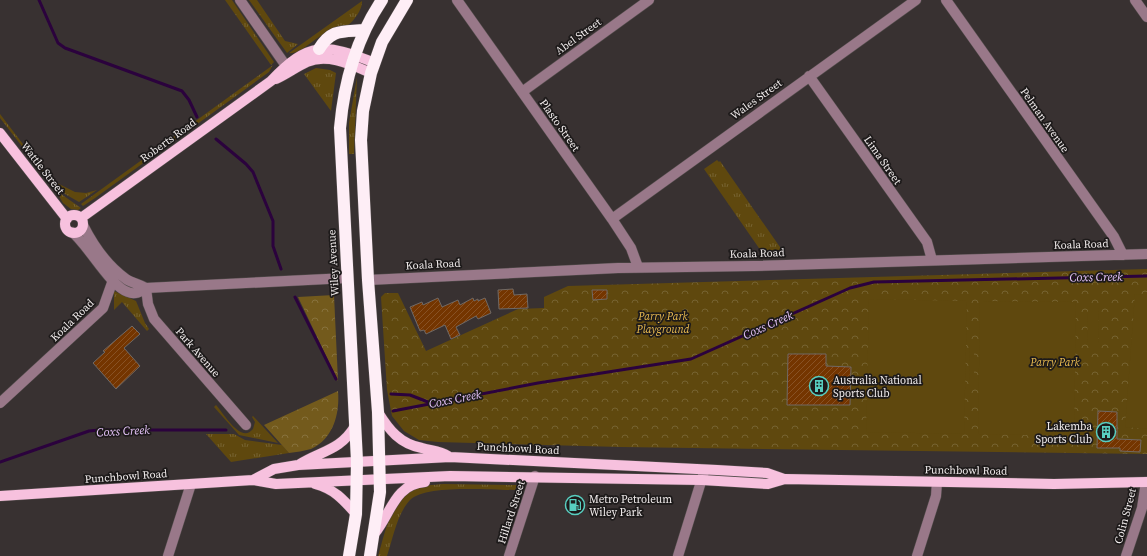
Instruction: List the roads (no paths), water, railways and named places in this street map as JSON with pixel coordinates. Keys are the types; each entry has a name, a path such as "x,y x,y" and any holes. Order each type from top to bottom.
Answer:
{"highway":[{"path":"353,60 365,30 382,0"},
{"path":"370,556 375,533 380,492 378,412 368,280 361,140 363,111 373,68 385,37 407,0"},
{"path":"319,48 330,34 365,30"},
{"name":"Wiley Avenue","path":"349,556 356,514 356,462 340,128 342,104 353,60"}],"main road":[{"name":"Roberts Road","path":"82,222 270,81 286,66 308,52 319,48 340,50 353,60 373,68"},
{"name":"Roberts Road","path":"270,81 308,62 318,59 353,60"},
{"name":"Wattle Street","path":"0,133 67,218"},
{"path":"74,215 82,222 78,232 72,232 66,227 67,218 74,215"},
{"path":"378,412 390,431 403,441 422,448 439,450 450,457"},
{"path":"298,466 311,457 341,444 355,426"},
{"name":"Punchbowl Road","path":"253,480 274,469 298,466 378,460 450,457 704,469 767,474 785,479 1054,484 1147,482"},
{"path":"375,533 385,519 398,494 406,487 416,483 435,482 450,476"},
{"name":"Punchbowl Road","path":"0,496 253,480 276,484 379,478 535,476 702,480 768,484 785,479"},
{"path":"309,482 327,488 340,495 356,514"}],"street":[{"path":"240,0 286,66"},
{"name":"Plasto Street","path":"457,0 612,219 631,248 638,267"},
{"name":"Abel Street","path":"522,92 649,0"},
{"name":"Wales Street","path":"612,219 916,0"},
{"name":"Pelman Avenue","path":"946,0 1114,237 1123,255"},
{"path":"1135,0 1147,17"},
{"name":"Lima Street","path":"809,76 927,242 932,260"},
{"path":"82,222 94,244 115,269 127,280 146,288 348,278"},
{"path":"72,232 93,254 113,280 130,293 139,293 146,288"},
{"name":"Koala Road","path":"368,280 638,267 667,268 1147,254"},
{"name":"Koala Road","path":"0,403 103,308 113,280"},
{"name":"Park Avenue","path":"146,288 148,304 154,319 246,425"},
{"path":"678,556 702,480 704,469"},
{"name":"Hillard Street","path":"509,556 535,476"},
{"path":"917,556 936,496 937,482"},
{"name":"Colin Street","path":"1126,556 1142,508 1147,482"},
{"path":"168,556 191,484"}],"waterway":[{"path":"39,0 58,43 65,48 182,91 189,100 197,117"},
{"path":"216,139 246,164 253,172 273,221 273,246 281,269"},
{"name":"Coxs Creek","path":"393,411 538,383 691,359 850,288 874,282 1147,276"},
{"path":"295,297 336,379"},
{"path":"391,394 410,395 428,402"},
{"name":"Coxs Creek","path":"0,462 89,431 226,430"}],"place":[{"name":"Australia National Sports Club","path":"819,386"},
{"name":"Lakemba Sports Club","path":"1106,432"},
{"name":"Metro Petroleum Wiley Park","path":"575,505"}],"park label":[{"name":"Parry Park Playground","path":"663,322"},
{"name":"Parry Park","path":"1055,362"}]}
